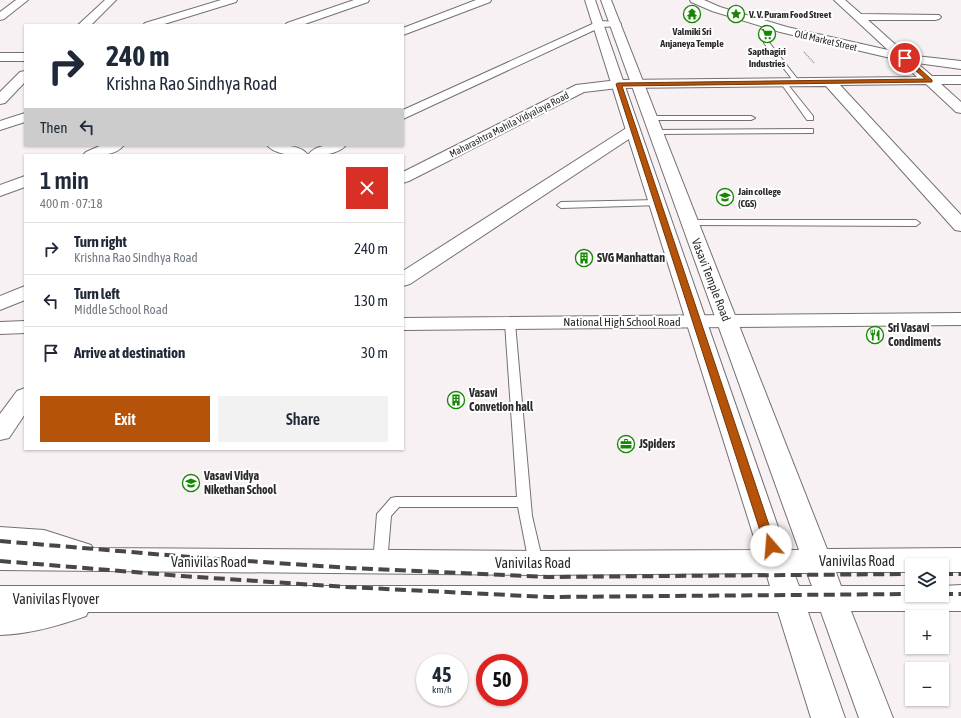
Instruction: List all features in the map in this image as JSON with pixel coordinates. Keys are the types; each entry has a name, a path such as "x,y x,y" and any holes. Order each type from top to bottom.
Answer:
{"street":[{"path":"0,17 23,0"},
{"path":"85,24 111,0"},
{"path":"153,24 232,0"},
{"path":"294,24 364,0"},
{"path":"404,32 486,0"},
{"name":"Vasavi Temple Road","path":"590,0 607,24 638,84 876,718"},
{"name":"Vasavi Temple Road","path":"606,0 607,24 618,84 828,718"},
{"name":"Old Market Street","path":"695,0 784,30 905,58 961,65"},
{"path":"840,0 961,109"},
{"path":"858,17 935,17 919,4"},
{"path":"404,115 607,24"},
{"path":"0,57 24,57"},
{"path":"0,100 24,76"},
{"name":"Maharashtra Mahila Vidyalaya Road","path":"404,177 581,88 618,84 961,80"},
{"path":"830,82 961,226"},
{"path":"0,126 24,117"},
{"path":"404,279 634,130"},
{"path":"94,154 114,146"},
{"path":"278,146 298,154"},
{"path":"318,154 336,146"},
{"path":"0,191 24,181"},
{"path":"655,197 677,190"},
{"path":"0,304 24,292"},
{"name":"National High School Road","path":"404,324 961,319"},
{"path":"0,328 24,327"},
{"path":"0,432 24,397"},
{"path":"0,538 44,541 105,561"},
{"path":"0,559 105,561"},
{"name":"Vanivilas Road","path":"105,561 536,563 961,560"},
{"path":"0,622 20,621 112,599 961,598"},
{"name":"Vanivilas Flyover","path":"0,599 112,599"}],"lane":[{"path":"766,42 797,82"},
{"path":"783,82 810,118"},
{"path":"653,125 751,118"},
{"path":"653,125 810,131"},
{"path":"561,205 655,197"},
{"path":"690,223 916,223"},
{"path":"510,323 525,516 536,563"},
{"path":"380,563 384,514 396,502 524,502"}],"railway":[{"path":"0,541 190,557 350,568 547,577 905,574"},
{"path":"0,561 182,576 346,587 548,597 905,594"},
{"path":"949,574 961,574"},
{"path":"949,594 961,594"}],"place":[{"name":"Valmiki Sri Anjaneya Temple","path":"692,14"},
{"name":"V. V. Puram Food Street","path":"736,14"},
{"name":"Sapthagiri Industries","path":"767,34"},
{"name":"Jain college (CGS)","path":"725,197"},
{"name":"SVG Manhattan","path":"584,258"},
{"name":"Sri Vasavi Condiments","path":"875,335"},
{"name":"Vasavi Convetion hall","path":"456,400"},
{"name":"JSpiders","path":"626,444"},
{"name":"Vasavi Vidya Nikethan School","path":"191,483"}],"route":[{"path":"771,546 618,84 930,81 905,58"}]}
